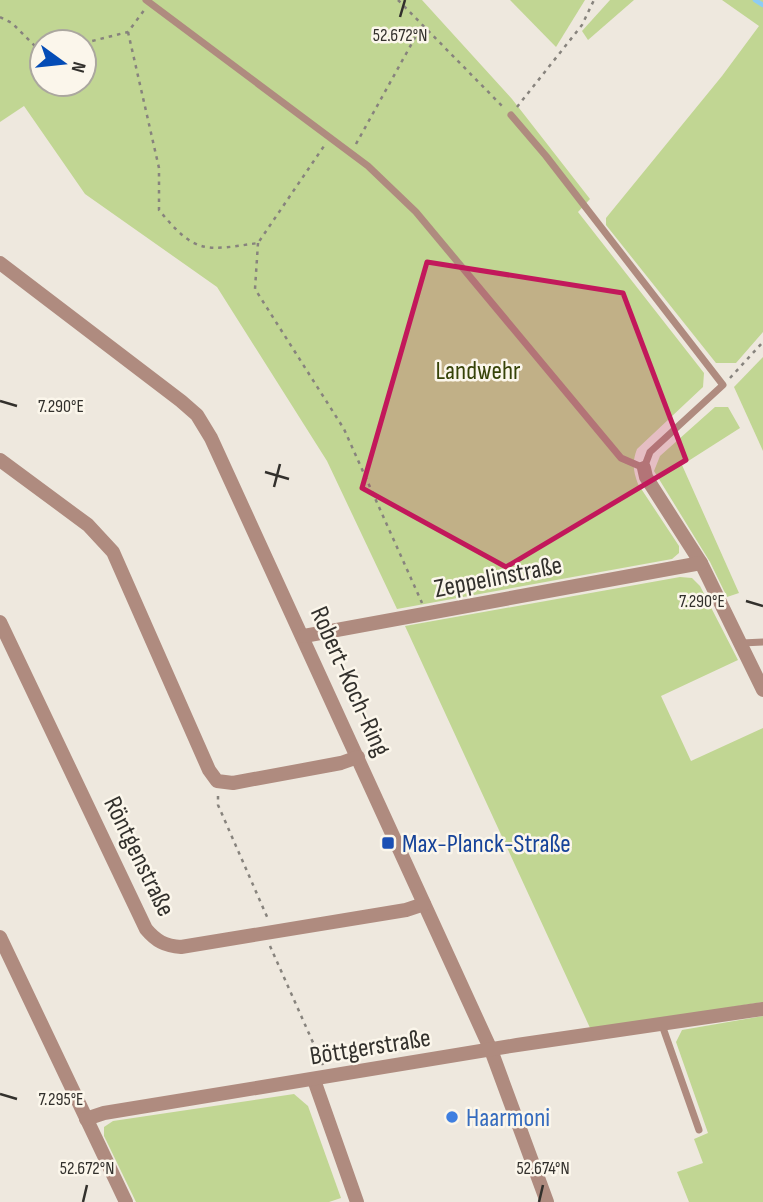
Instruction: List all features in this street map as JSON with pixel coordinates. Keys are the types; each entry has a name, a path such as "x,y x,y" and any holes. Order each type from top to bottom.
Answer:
{"street":[{"name":"Robert-Koch-Ring","path":"0,263 197,415 211,438 491,1050 547,1202"},
{"path":"0,460 88,526 113,552 209,770 218,781 233,783 341,763 358,757"},
{"path":"644,468 646,477 701,563 763,690"},
{"name":"Zeppelinstraße","path":"303,636 701,563"},
{"name":"Röntgenstraße","path":"0,622 146,929 155,939 168,946 181,947 406,910 424,904"},
{"path":"0,937 126,1202"},
{"name":"Böttgerstraße","path":"86,1119 104,1113 491,1050 763,1009"},
{"path":"314,1080 357,1202"}],"lane":[{"path":"148,1 351,153 416,212 621,457 644,468 650,452 723,385 546,156 511,115"},
{"path":"742,643 763,642"},
{"path":"662,1025 699,1130"}],"path":[{"path":"398,0 511,115 582,25 594,0"},
{"path":"98,40 128,32 148,1"},
{"path":"0,18 12,23 28,39"},
{"path":"351,153 422,24"},
{"path":"128,32 159,168 159,210 181,237 213,250 258,243"},
{"path":"330,138 258,243 255,289 344,429 427,615"},
{"path":"723,385 763,342"}],"highlighted area":[{"path":"427,262 623,293 686,460 506,567 362,488"}],"green space":[{"name":"Landwehr","path":"0,0 422,0 512,99 590,199 578,212 704,373 703,387 637,449 634,458 638,484 679,546 679,553 672,559 397,609 327,461 217,287 85,194 24,106 0,122"},
{"path":"510,0 585,0 556,47"},
{"path":"610,0 634,0 588,40 582,31"},
{"path":"722,0 763,0 763,332 736,363 716,363 606,225 606,218 722,76 759,26"},
{"path":"763,357 763,451 734,387"},
{"path":"715,407 728,407 740,428 682,465 739,593 727,597 710,562 654,471 660,456"},
{"path":"680,577 692,578 700,586 738,660 661,696 691,761 763,728 763,1002 591,1030 405,626"},
{"path":"763,1016 763,1202 689,1202 677,1172 703,1163 694,1139 708,1133 676,1042 682,1030"},
{"path":"294,1094 308,1106 341,1198 329,1202 136,1202 104,1136 104,1127 113,1121"}],"waterway":[{"path":"755,0 763,5"}],"place":[{"name":"Max-Planck-Straße","path":"388,843"},
{"name":"Haarmoni","path":"452,1117"}]}
